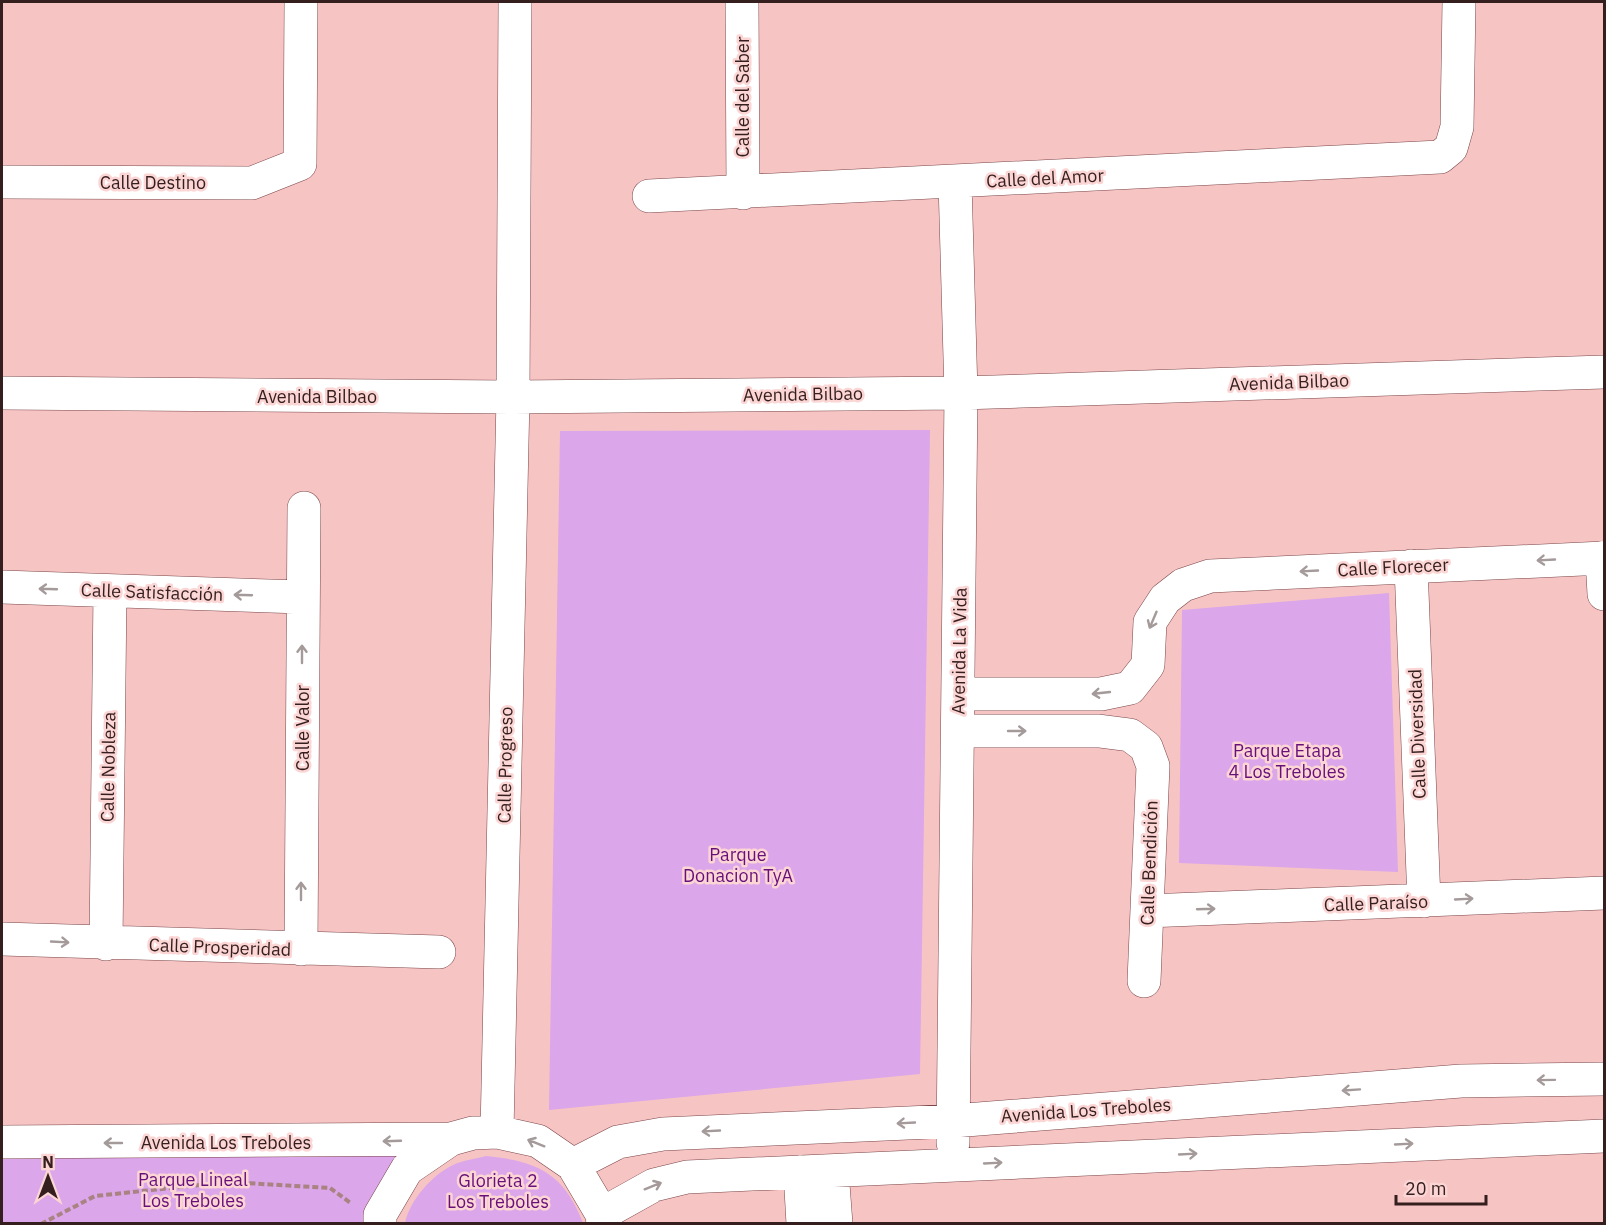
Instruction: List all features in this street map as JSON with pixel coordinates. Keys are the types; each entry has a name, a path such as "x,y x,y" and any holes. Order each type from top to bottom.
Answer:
{"street":[{"name":"Calle Destino","path":"2,182 252,183 300,164 301,2"},
{"name":"Calle Progreso","path":"496,1132 513,397 515,2"},
{"name":"Calle del Saber","path":"742,2 742,193"},
{"name":"Calle del Amor","path":"649,196 1440,158 1451,148 1457,127 1459,2"},
{"name":"Avenida La Vida","path":"953,1165 960,694 961,393 955,182"},
{"name":"Avenida Bilbao","path":"2,393 513,397 961,393 1605,372"},
{"name":"Calle Valor","path":"301,949 304,508"},
{"name":"Calle Florecer","path":"960,694 1101,694 1130,688 1148,665 1150,622 1165,599 1183,585 1210,576 1604,558"},
{"path":"1604,558 1605,594"},
{"name":"Calle Diversidad","path":"1411,566 1424,901"},
{"name":"Calle Satisfacción","path":"2,587 302,597"},
{"name":"Calle Nobleza","path":"106,944 110,591"},
{"name":"Calle Bendición","path":"958,731 1099,731 1130,735 1146,747 1153,766 1144,981"},
{"name":"Calle Paraíso","path":"1147,911 1605,893"},
{"name":"Calle Prosperidad","path":"2,939 106,944 439,952"},
{"name":"Avenida Los Treboles","path":"573,1165 618,1142 663,1134 953,1121 1461,1081 1605,1079"},
{"path":"367,1215 380,1215 407,1169 451,1139 473,1133 496,1132 538,1142 573,1165 603,1219 654,1185 687,1177 1605,1136"},
{"name":"Avenida Los Treboles","path":"2,1142 451,1139"},
{"path":"832,1171 836,1224"},
{"path":"800,1172 803,1224"}],"path":[{"path":"41,1224 96,1196 228,1182 330,1188 367,1215"}],"green space":[{"name":"Parque Donacion TyA","path":"930,430 920,1074 549,1110 560,431"},
{"name":"Parque Etapa 4 Los Treboles","path":"1389,593 1398,872 1179,863 1182,610"},
{"name":"Parque Lineal Los Treboles","path":"398,1155 371,1224 2,1223 2,1156"},
{"name":"Glorieta 2 Los Treboles","path":"486,1156 520,1162 546,1173 567,1192 583,1223 405,1223 417,1197 437,1175 457,1163"}]}
